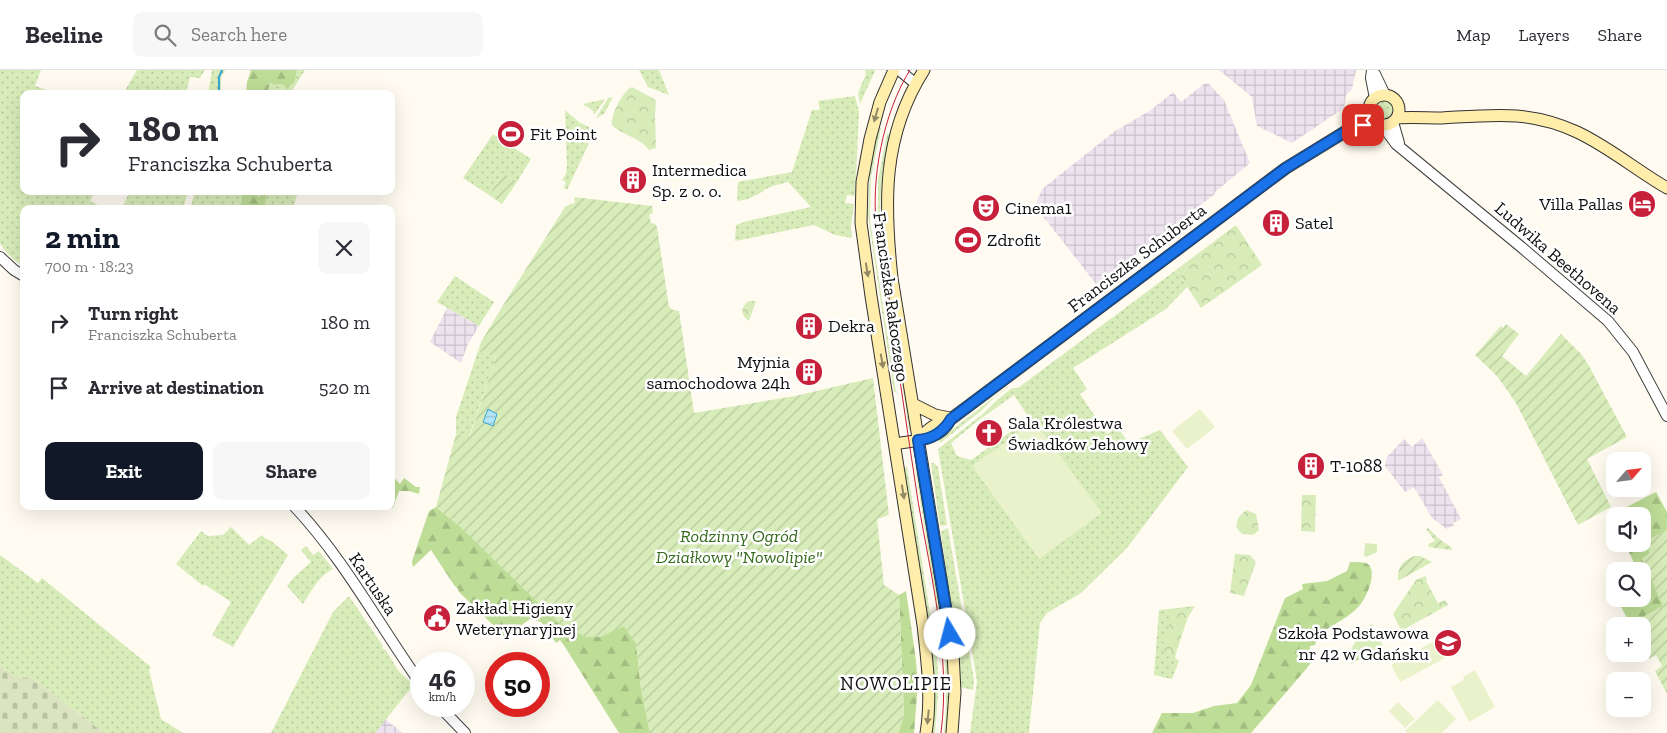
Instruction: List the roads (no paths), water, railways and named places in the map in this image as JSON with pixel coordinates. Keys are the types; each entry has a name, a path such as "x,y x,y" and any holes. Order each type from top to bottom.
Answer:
{"main road":[{"name":"Franciszka Rakoczego","path":"894,70 880,102 870,139 862,182 861,223 895,444"},
{"name":"Franciszka Rakoczego","path":"918,440 892,278 886,210 888,172 894,142 904,110 924,70"},
{"path":"1380,97 1394,99 1389,118 1371,117 1371,104 1380,97"},
{"name":"Franciszka Schuberta","path":"918,440 932,426 942,420 951,419 1286,168 1348,130 1370,110"},
{"name":"Franciszka Schuberta","path":"1348,130 1389,118 1497,114 1521,116 1566,127 1593,140 1667,188"},
{"path":"913,404 934,415 951,419"},
{"path":"926,733 929,709 928,667 895,444 918,440 953,653 955,692 952,733"}],"street":[{"path":"899,70 916,84"},
{"path":"1372,70 1380,97"},
{"name":"Ludwika Beethovena","path":"1389,118 1392,140 1608,322 1633,352 1667,416"},
{"path":"0,257 20,274"},
{"name":"Kartuska","path":"298,510 314,528 410,668"},
{"path":"450,717 465,733"}],"water":[{"path":"488,409 497,414 493,426 483,422"}],"waterway":[{"path":"219,90 219,77 222,70"}],"tram line":[{"path":"910,70 892,106 886,127 877,169 875,211 918,501 934,587 942,645 943,704 941,733"}],"place":[{"name":"Fit Point","path":"511,134"},
{"name":"Intermedica Sp. z o. o.","path":"633,180"},
{"name":"Villa Pallas","path":"1642,204"},
{"name":"Cinema1","path":"986,208"},
{"name":"Satel","path":"1276,223"},
{"name":"Zdrofit","path":"968,240"},
{"name":"Dekra","path":"809,326"},
{"name":"Myjnia samochodowa 24h","path":"809,372"},
{"name":"Sala Królestwa Świadków Jehowy","path":"989,433"},
{"name":"T-1088","path":"1311,466"},
{"name":"Zakład Higieny Weterynaryjnej","path":"437,618"},
{"name":"Szkoła Podstawowa nr 42 w Gdańsku","path":"1448,643"}],"district":[{"name":"NOWOLIPIE","path":"896,683"}],"park label":[{"name":"Rodzinny Ogród Działkowy \"Nowolipie\"","path":"739,546"}]}
